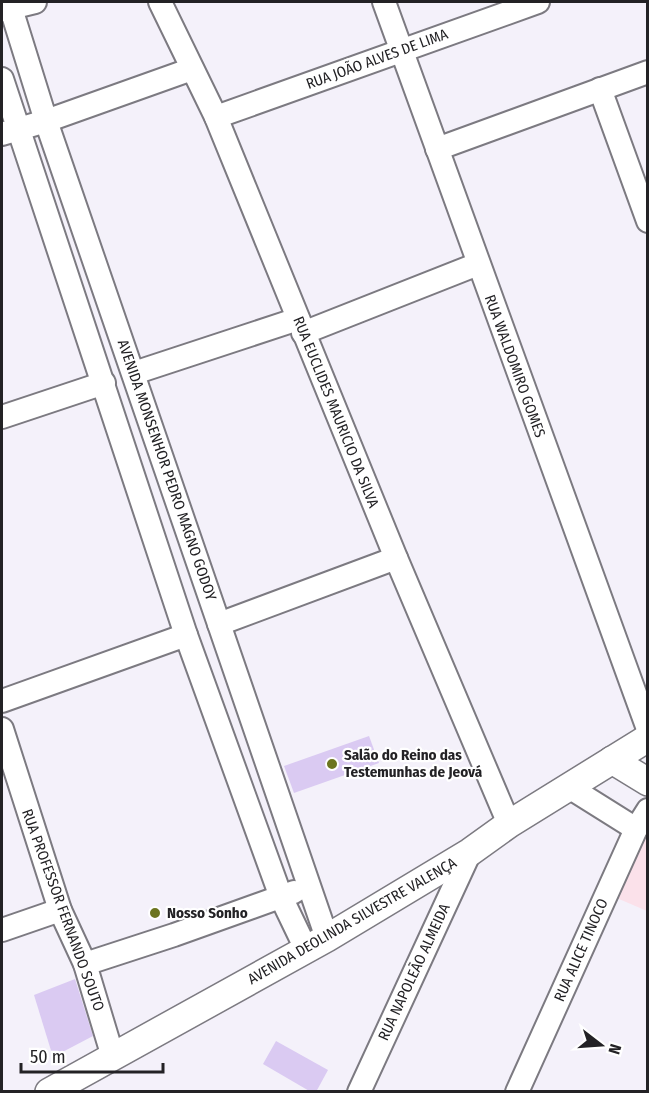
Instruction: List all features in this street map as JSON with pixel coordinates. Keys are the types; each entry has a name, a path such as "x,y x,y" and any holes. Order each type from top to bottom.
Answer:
{"street":[{"path":"7,6 35,2"},
{"name":"RUA EUCLIDES MAURICIO DA SILVA","path":"160,2 216,117 396,558 509,824"},
{"name":"RUA WALDOMIRO GOMES","path":"384,2 648,729"},
{"name":"RUA JOÃO ALVES DE LIMA","path":"216,117 538,2"},
{"name":"AVENIDA MONSENHOR PEDRO MAGNO GODOY","path":"7,6 309,887 316,944"},
{"path":"9,131 46,121 192,69"},
{"path":"437,149 648,72"},
{"name":"AVENIDA MONSENHOR PEDRO MAGNO GODOY","path":"2,79 9,131 104,383 186,635 281,897 316,944"},
{"path":"600,88 648,221"},
{"path":"134,372 300,326 478,264"},
{"path":"2,417 104,383"},
{"path":"219,624 396,558"},
{"path":"2,701 186,635"},
{"name":"RUA PROFESSOR FERNANDO SOUTO","path":"2,729 60,910 85,964 113,1057"},
{"name":"AVENIDA DEOLINDA SILVESTRE VALENÇA","path":"62,1089 113,1057 316,944 470,852 509,824 648,738"},
{"path":"612,760 648,782"},
{"path":"569,787 642,820"},
{"name":"RUA ALICE TINOCO","path":"517,1092 642,820"},
{"name":"RUA NAPOLEÃO ALMEIDA","path":"358,1092 470,852"},
{"path":"85,964 309,887"},
{"path":"2,930 60,910"}],"shaded area":[{"path":"647,823 647,911 612,896"}],"building":[{"name":"Salão do Reino das Testemunhas de Jeová","path":"369,736 379,763 294,793 284,766"},
{"path":"75,979 93,1036 53,1057 34,995"},
{"path":"276,1041 328,1070 316,1092 311,1092 263,1064"}],"place":[{"name":"Salão do Reino das Testemunhas de Jeová","path":"332,764"},
{"name":"Nosso Sonho","path":"155,913"}]}
